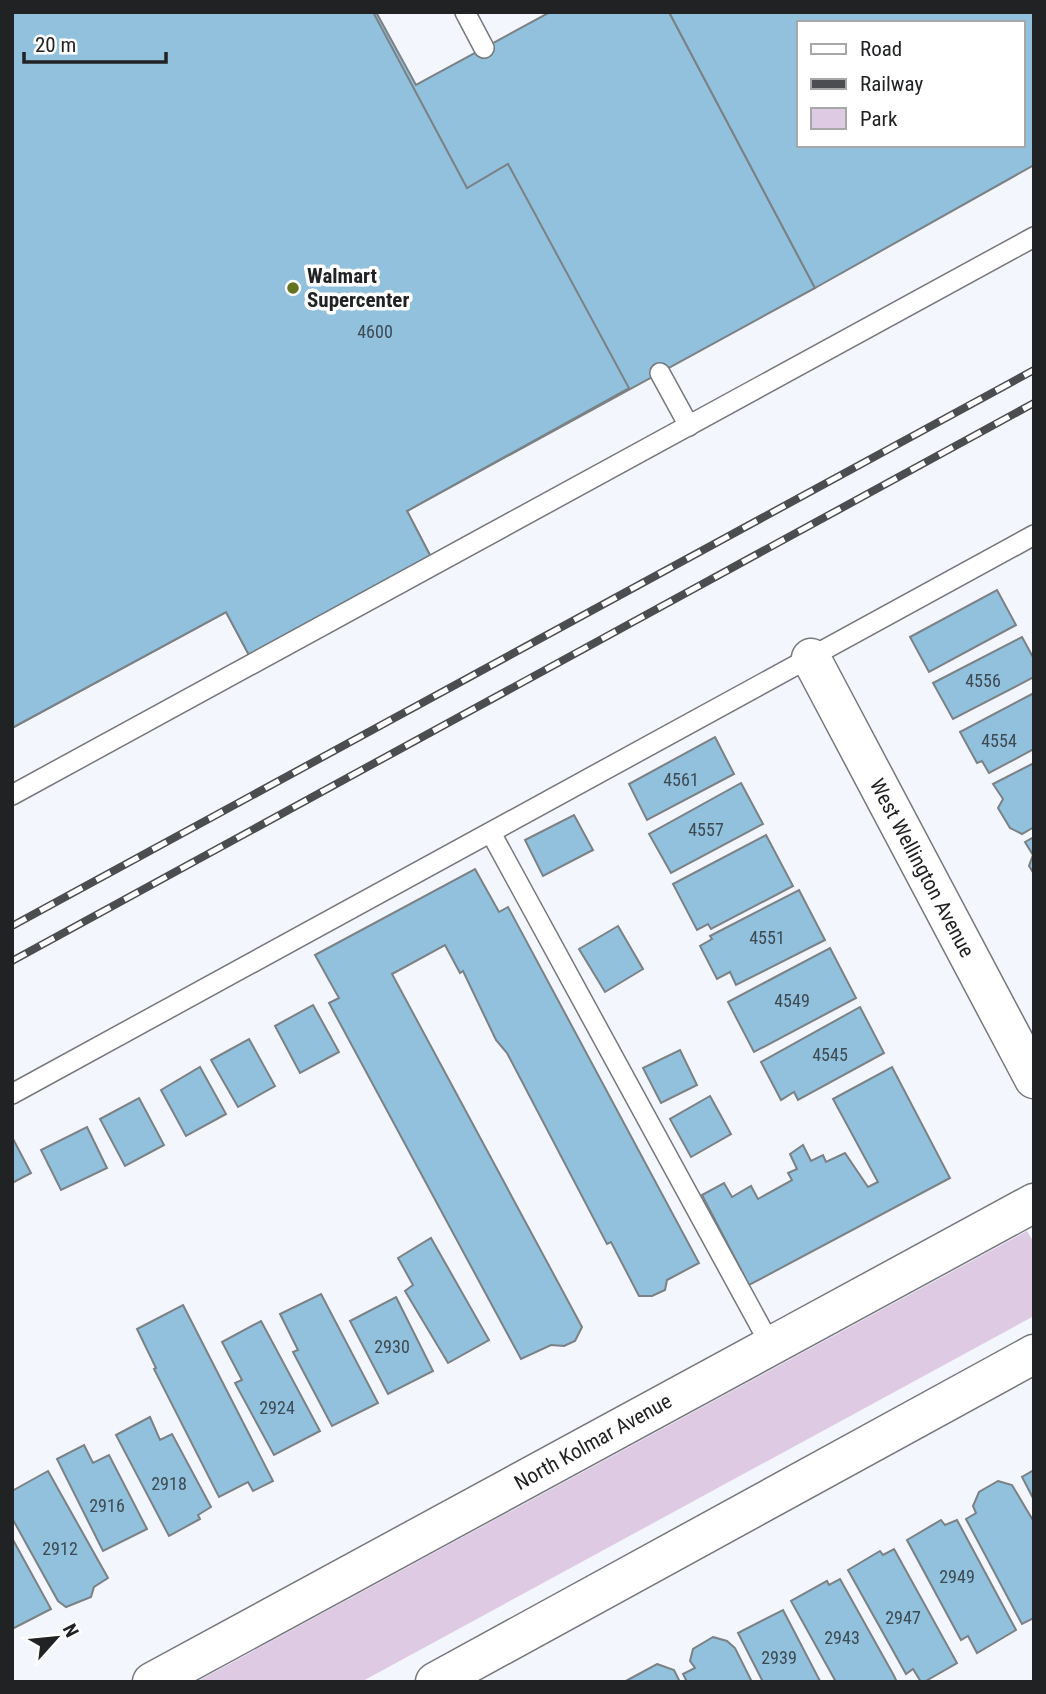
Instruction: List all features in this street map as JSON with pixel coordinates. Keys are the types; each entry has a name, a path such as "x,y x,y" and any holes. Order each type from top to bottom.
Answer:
{"street":[{"name":"West Wellington Avenue","path":"811,657 1034,1079"},
{"name":"North Kolmar Avenue","path":"152,1682 1034,1203"},
{"path":"435,1682 1034,1354"}],"lane":[{"path":"465,12 484,48"},
{"path":"12,795 1034,237"},
{"path":"660,373 689,426"},
{"path":"12,1094 1034,535"},
{"path":"491,833 771,1346"}],"green space":[{"path":"1027,1231 1034,1243 1034,1316 361,1682 196,1682"}],"building":[{"name":"Walmart Supercenter","path":"12,12 376,12 416,85 550,12 669,12 815,288 407,511 432,559 250,657 226,612 12,728"},
{"name":"Walmart Supercenter","path":"12,12 373,12 467,188 508,164 629,388 407,511 432,559 250,657 226,612 12,728"},
{"path":"669,12 1034,12 1034,165 815,288"},
{"path":"997,590 1016,625 929,672 910,637"},
{"path":"1022,637 1034,659 1034,677 953,719 933,683"},
{"path":"1034,693 1034,749 989,773 982,761 977,763 960,732"},
{"path":"715,737 734,774 647,820 629,784"},
{"path":"1034,763 1034,827 1022,834 1010,828 998,808 1003,799 993,784"},
{"path":"741,783 763,824 671,873 649,834"},
{"path":"574,815 593,850 543,876 525,840"},
{"path":"766,835 793,886 711,929 708,924 697,930 673,884"},
{"path":"1034,837 1034,874 1029,866 1033,855 1025,842"},
{"path":"475,869 499,912 508,907 699,1263 667,1280 665,1290 652,1296 639,1296 611,1242 607,1244 507,1053 496,1040 463,971 460,973 445,945 392,974 582,1327 575,1341 564,1346 551,1345 521,1359 329,1003 339,998 315,955"},
{"path":"799,890 825,940 736,985 730,972 717,979 700,946 712,939 710,936"},
{"path":"618,926 643,969 605,992 579,949"},
{"path":"830,948 856,998 754,1052 728,1002"},
{"path":"313,1005 339,1052 300,1073 275,1026"},
{"path":"860,1007 884,1053 798,1100 794,1092 781,1100 761,1062"},
{"path":"249,1039 275,1086 238,1107 211,1060"},
{"path":"680,1050 697,1085 661,1103 643,1068"},
{"path":"200,1067 226,1114 186,1136 161,1090"},
{"path":"892,1067 950,1178 749,1285 702,1195 724,1183 732,1197 751,1186 758,1199 792,1180 788,1173 797,1169 790,1154 803,1145 811,1161 823,1155 826,1162 845,1153 868,1187 878,1182 833,1099"},
{"path":"710,1096 731,1134 691,1157 670,1119"},
{"path":"139,1098 164,1145 125,1166 100,1119"},
{"path":"87,1127 107,1168 61,1190 41,1150"},
{"path":"12,1137 31,1173 12,1183"},
{"path":"431,1238 489,1340 448,1363 405,1291 413,1285 398,1258"},
{"path":"321,1294 378,1403 332,1426 293,1352 298,1350 280,1314"},
{"path":"396,1297 433,1371 388,1394 350,1321"},
{"path":"183,1305 273,1481 253,1491 248,1482 219,1497 154,1369 156,1368 137,1329"},
{"path":"261,1321 320,1431 274,1455 235,1383 242,1380 222,1342"},
{"path":"150,1417 160,1440 172,1434 211,1507 198,1515 200,1519 169,1536 116,1435"},
{"path":"84,1445 93,1463 109,1455 147,1529 103,1551 57,1459"},
{"path":"1034,1470 1034,1500 1022,1477"},
{"path":"48,1471 108,1578 94,1587 91,1597 66,1607 58,1601 12,1518 12,1491"},
{"path":"998,1481 1012,1485 1034,1522 1034,1618 1022,1624 966,1519 976,1513 973,1506 979,1492"},
{"path":"941,1520 945,1525 957,1520 1016,1630 977,1653 968,1636 961,1640 907,1540"},
{"path":"12,1538 51,1609 12,1629"},
{"path":"894,1549 957,1663 924,1682 921,1682 913,1669 906,1674 848,1570 880,1551 883,1555"},
{"path":"840,1579 897,1682 836,1682 791,1601 827,1581 829,1585"},
{"path":"783,1610 820,1681 763,1682 738,1633"},
{"path":"713,1637 727,1641 735,1648 752,1682 687,1682 683,1674 695,1668 690,1661 693,1649"},
{"path":"657,1664 674,1670 680,1682 624,1682"}],"railway":[{"path":"12,926 1034,370"},
{"path":"12,961 1034,403"}],"place":[{"name":"Walmart Supercenter","path":"293,288"}]}
